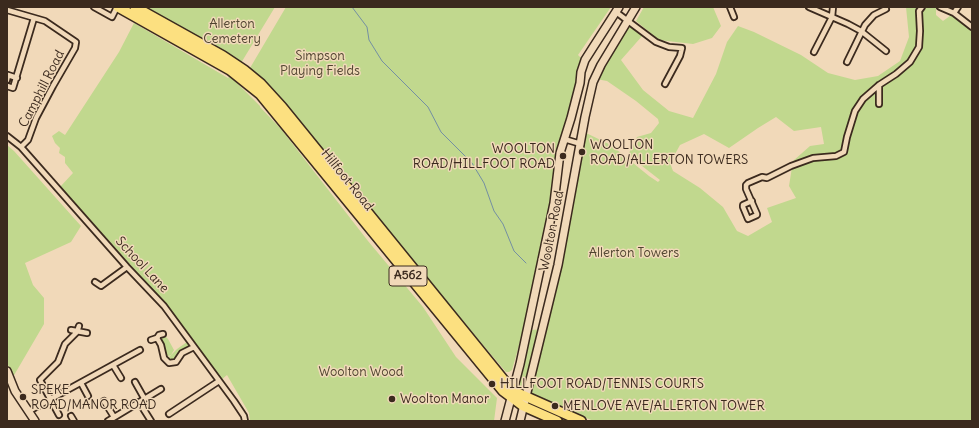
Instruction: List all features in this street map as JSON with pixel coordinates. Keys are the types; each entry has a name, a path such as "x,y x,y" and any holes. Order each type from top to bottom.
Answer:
{"highway":[{"name":"Hillfoot Road","path":"117,7 261,84 282,107 502,377 513,394"},
{"name":"Hillfoot Road","path":"135,7 223,56 237,70 270,106 503,391 513,394"},
{"name":"A562","path":"513,394 525,401 581,421"},
{"name":"A562","path":"525,401 535,411 557,421"}],"main road":[{"name":"Woolton Road","path":"522,419 525,401 558,266 593,82 636,7"},
{"name":"Woolton Road","path":"505,421 513,394 554,203 560,153 571,118 580,83 581,72 585,60 617,9"},
{"path":"7,371 9,382 35,421"},
{"path":"502,377 509,379 517,374"},
{"path":"522,419 530,412 535,411"}],"street":[{"name":"Hillfoot Road","path":"94,7 112,17 117,7"},
{"path":"730,7 734,17"},
{"path":"809,7 861,31 886,51"},
{"path":"814,52 832,17 833,7"},
{"path":"752,201 746,189 746,185 757,178 767,178 791,166 814,158 836,156 844,152 855,111 863,99 910,62 919,47 919,11 922,7"},
{"path":"940,7 954,13 972,27"},
{"path":"954,13 958,7"},
{"path":"617,9 628,20 656,42 669,47 682,48 678,60 665,84"},
{"path":"847,62 861,31 874,15 886,9"},
{"name":"Camphill Road","path":"7,10 45,22 76,42 75,48 36,118 28,140 20,147"},
{"path":"7,86 14,88 34,18"},
{"path":"7,80 8,75 17,78"},
{"path":"879,85 879,104"},
{"name":"School Lane","path":"7,136 20,147 127,267 164,306 241,411 245,421"},
{"path":"564,139 580,144"},
{"path":"95,282 100,286 127,267"},
{"path":"59,414 40,380 58,362 65,344 77,332 79,326"},
{"path":"71,330 87,333"},
{"path":"151,340 163,334"},
{"path":"157,338 164,358 169,363 176,362 182,353 194,347"},
{"path":"29,411 140,350"},
{"path":"113,365 121,378"},
{"path":"169,414 219,381"},
{"path":"81,382 88,396"},
{"path":"135,382 144,398"},
{"path":"108,421 161,389"},
{"path":"104,401 114,417"},
{"path":"138,402 151,421"},
{"path":"71,416 74,421"}],"green space":[{"name":"Allerton Cemetery","path":"140,7 275,7 241,63"},
{"name":"Simpson Playing Fields","path":"286,7 611,7 578,55 582,59 534,293 512,370 509,372 506,372 488,351 263,81 250,68"},
{"path":"644,7 713,7 721,26 712,38 693,44 659,40 636,21"},
{"name":"Allerton Towers","path":"906,7 936,7 936,15 943,21 954,13 972,27 972,421 594,421 581,416 579,413 577,416 518,390 531,330 545,329 584,132 611,145 649,176 658,182 660,180 628,155 637,137 651,133 659,123 658,119 636,101 607,81 596,79 628,26 643,35 621,60 643,90 669,111 693,118 716,74 727,42 738,26 754,32 801,55 828,73 855,80 878,76 900,61 909,37","holes":["776,117 794,131 821,127 824,144 810,146 793,161 789,186 796,198 767,208 772,222 748,236 737,231 723,207 700,188 673,171 670,163 680,145 704,134 729,148"]},
{"name":"Woolton Wood","path":"134,23 228,78 230,76 281,129 368,241 423,307 456,357 497,398 494,421 250,421 249,413 227,375 221,380 167,306 102,233 76,208 60,187 73,173 65,163 65,157 59,153 60,148 55,143 52,136 59,131 65,135 119,52"},
{"path":"7,145 81,226 71,242 25,263 33,285 44,298 44,324 13,377 7,362"},
{"path":"164,335 174,350 171,355 166,357 160,340 161,336"},
{"path":"187,342 189,347 175,361 171,362 167,359 177,349"}],"waterway":[{"path":"352,7 367,27 369,40 382,61 428,107 441,132 472,163 484,183 494,211 503,224 514,251 526,263"}],"place":[{"name":"WOOLTON ROAD/ALLERTON TOWERS","path":"582,152"},
{"name":"WOOLTON ROAD/HILLFOOT ROAD","path":"563,156"},
{"name":"HILLFOOT ROAD/TENNIS COURTS","path":"492,384"},
{"name":"SPEKE ROAD/MANOR ROAD","path":"23,397"},
{"name":"Woolton Manor","path":"392,399"},
{"name":"MENLOVE AVE/ALLERTON TOWER","path":"555,406"}]}
